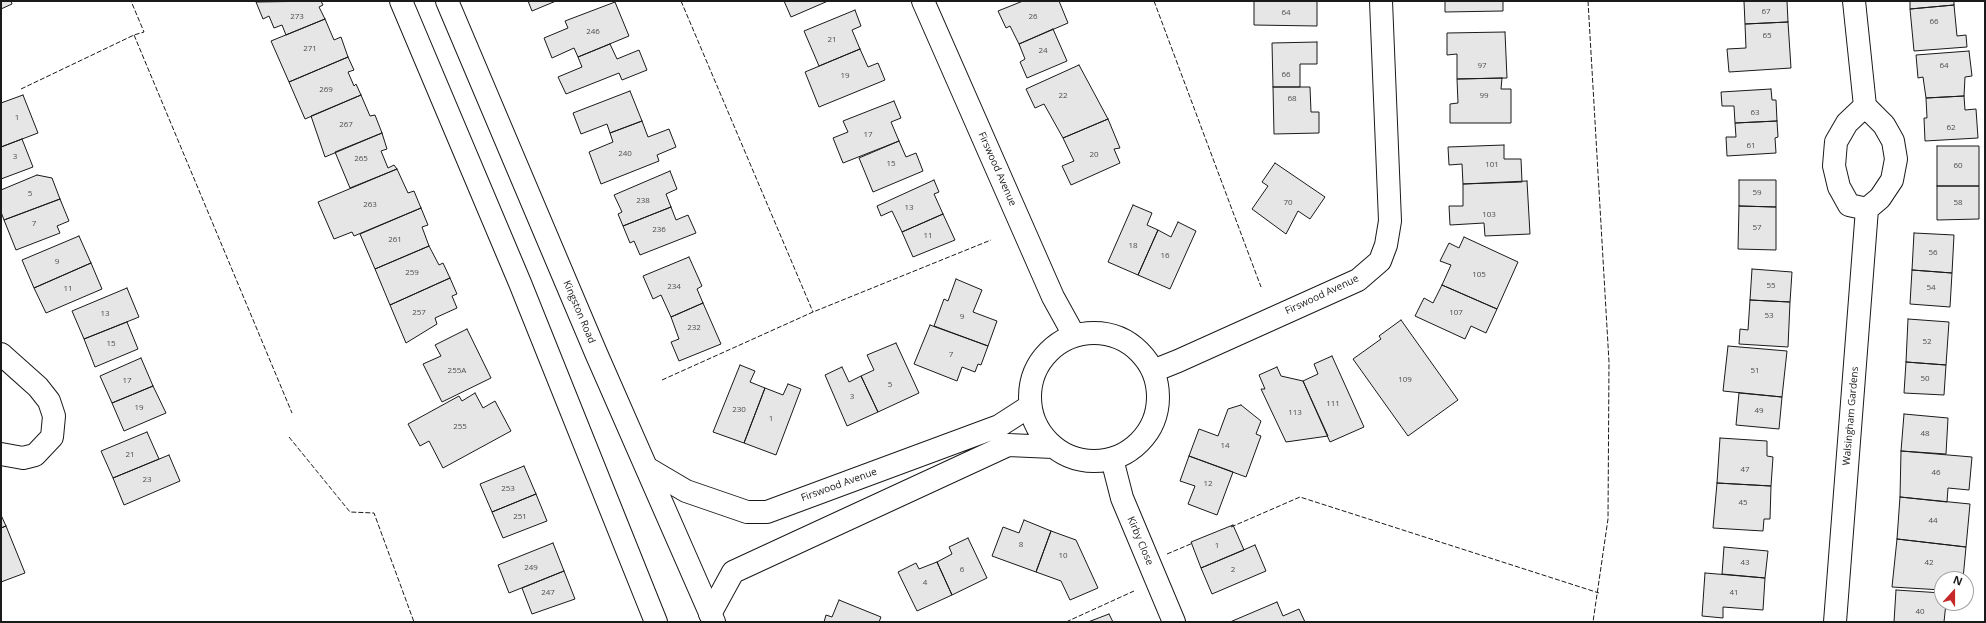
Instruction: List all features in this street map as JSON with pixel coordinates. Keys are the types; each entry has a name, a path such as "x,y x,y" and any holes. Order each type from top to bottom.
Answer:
{"main road":[{"path":"401,1 520,283 656,622"},
{"name":"Kingston Road","path":"447,1 596,353 712,618"},
{"name":"Firswood Avenue","path":"923,1 1053,297 1074,335"},
{"name":"Firswood Avenue","path":"1153,371 1358,280 1380,261 1386,245 1390,221 1381,1"},
{"path":"1854,1 1865,106 1884,126 1893,141 1896,159 1892,180 1880,198 1867,209 1849,205 1839,187 1834,166 1836,142 1847,123 1865,106"},
{"name":"Walsingham Gardens","path":"1835,622 1867,209"},
{"path":"1093,332 1111,335 1123,340 1143,355 1153,371 1158,392 1156,414 1147,434 1132,449 1112,459 1091,462 1071,457 1053,447 1042,435 1034,421 1030,406 1030,388 1035,370 1044,355 1058,343 1074,335 1093,332"},
{"path":"1,354 38,387 49,402 54,416 52,437 35,455 23,458 1,454"},
{"name":"Firswood Avenue","path":"647,468 686,491 747,512 767,512 999,426 1030,406"},
{"path":"712,618 733,572 1008,444 1053,447"},
{"name":"Kirby Close","path":"1112,459 1122,498 1174,622"}],"building":[{"path":"1,1 11,1 12,4 1,9"},
{"path":"321,1 323,5 319,7 325,19 286,35 282,25 274,28 269,16 263,19 256,2"},
{"path":"528,1 556,1 532,11"},
{"path":"784,1 828,1 791,17"},
{"path":"1023,1 1059,1 1068,23 1019,44 1010,26 1006,28 998,11"},
{"path":"1254,1 1317,1 1317,26 1254,25"},
{"path":"1445,1 1503,1 1503,11 1445,12"},
{"path":"1744,1 1787,1 1788,22 1745,24"},
{"path":"1910,1 1954,1 1954,5 1910,9"},
{"path":"615,2 629,36 578,57 574,48 552,58 544,38 568,28 565,21"},
{"path":"1954,5 1957,36 1966,35 1967,47 1914,51 1910,9"},
{"path":"855,10 861,26 852,30 860,49 819,66 804,31"},
{"path":"325,19 334,40 341,37 348,57 289,82 271,41"},
{"path":"1788,22 1791,68 1729,72 1727,49 1746,48 1745,24"},
{"path":"1053,29 1067,61 1027,78 1020,62 1025,59 1019,44"},
{"path":"1505,32 1507,78 1457,79 1457,54 1447,55 1447,33"},
{"path":"1317,42 1317,64 1300,64 1300,87 1273,87 1272,43"},
{"path":"610,44 617,59 639,50 647,70 622,80 619,73 566,94 558,77 582,67 578,57"},
{"path":"860,49 868,67 878,63 885,80 819,107 805,72"},
{"path":"1969,51 1972,76 1965,77 1964,96 1926,98 1923,77 1918,78 1916,55"},
{"path":"348,57 354,70 348,72 354,86 356,84 361,95 305,119 289,82"},
{"path":"1079,65 1108,119 1063,138 1044,104 1035,108 1026,89"},
{"path":"1502,78 1501,89 1511,89 1511,123 1450,123 1450,104 1458,103 1457,79"},
{"path":"1273,87 1310,87 1311,112 1319,112 1319,133 1274,134"},
{"path":"1771,89 1772,100 1776,100 1777,121 1735,123 1734,106 1722,106 1721,92"},
{"path":"630,91 642,121 610,133 607,124 581,134 573,113"},
{"path":"23,95 38,133 1,147 1,103"},
{"path":"361,95 370,116 375,115 382,133 325,157 311,116"},
{"path":"1964,96 1965,110 1976,109 1978,138 1925,141 1924,118 1927,118 1926,98"},
{"path":"894,101 901,118 891,122 899,141 843,163 833,138 848,132 843,121"},
{"path":"1108,119 1120,148 1114,149 1120,163 1071,185 1062,166 1074,161 1063,138"},
{"path":"642,121 648,137 669,129 676,147 657,155 659,161 601,184 589,152 613,142 610,133"},
{"path":"1777,121 1778,137 1775,138 1776,153 1727,156 1726,137 1736,137 1735,123"},
{"path":"382,133 387,149 381,151 388,168 394,165 397,169 350,188 335,152"},
{"path":"22,139 33,167 1,179 1,147"},
{"path":"899,141 906,157 916,153 923,171 873,192 859,158"},
{"path":"1504,145 1504,159 1521,159 1522,182 1463,184 1462,164 1449,165 1448,147"},
{"path":"1937,146 1979,146 1979,186 1937,186"},
{"path":"1275,163 1325,197 1310,219 1298,211 1286,234 1252,209 1268,186 1262,182"},
{"path":"397,169 408,193 414,191 421,208 354,236 352,232 334,239 318,202"},
{"path":"670,171 677,189 666,194 671,207 623,226 618,214 622,212 614,195"},
{"path":"37,175 52,178 60,199 4,220 1,212 1,190"},
{"path":"934,180 939,192 934,194 943,214 902,232 892,211 881,216 877,206"},
{"path":"1739,180 1776,180 1776,207 1739,206"},
{"path":"1527,181 1530,234 1485,236 1484,223 1450,225 1449,206 1463,206 1463,184"},
{"path":"1937,186 1979,186 1979,219 1937,220"},
{"path":"60,199 69,221 57,226 60,233 16,250 4,220"},
{"path":"1133,205 1152,213 1147,225 1158,230 1138,275 1108,262"},
{"path":"1739,206 1776,207 1776,250 1738,249"},
{"path":"671,207 676,220 688,215 696,233 640,255 634,241 630,243 623,226"},
{"path":"421,208 428,225 422,227 429,246 375,269 360,234"},
{"path":"943,214 955,240 913,257 902,232"},
{"path":"1178,222 1196,231 1170,289 1138,275 1158,230 1171,237"},
{"path":"1914,233 1954,235 1952,273 1912,270"},
{"path":"79,236 91,263 34,288 22,260"},
{"path":"1464,237 1518,262 1497,309 1442,285 1451,265 1440,261 1449,243 1459,248"},
{"path":"429,246 439,265 443,263 450,278 390,305 375,269"},
{"path":"689,257 702,286 697,289 703,303 671,317 661,295 653,299 643,276"},
{"path":"91,263 102,289 46,313 34,288"},
{"path":"1752,269 1792,272 1790,302 1750,300"},
{"path":"1912,270 1952,273 1950,307 1910,304"},
{"path":"450,278 457,294 452,296 457,308 435,318 437,324 406,343 390,305"},
{"path":"956,279 982,290 973,312 997,321 988,346 934,326 944,299 948,301"},
{"path":"1442,285 1497,309 1486,333 1471,326 1465,339 1415,316 1424,298 1433,303"},
{"path":"127,288 139,317 84,339 72,311"},
{"path":"1750,300 1790,302 1788,347 1739,344 1740,329 1748,330"},
{"path":"703,303 721,344 679,361 671,342 679,339 671,317"},
{"path":"1908,319 1949,322 1946,365 1906,362"},
{"path":"1401,320 1458,400 1408,436 1353,359 1381,339 1379,336"},
{"path":"127,322 138,349 95,367 84,339"},
{"path":"930,325 988,346 981,365 978,364 975,372 962,367 957,381 914,364"},
{"path":"467,329 491,378 442,402 423,364 441,356 435,345"},
{"path":"896,343 919,393 878,412 861,376 874,370 867,355"},
{"path":"1728,346 1787,351 1782,397 1723,391"},
{"path":"1332,356 1364,427 1330,442 1303,381 1318,374 1314,364"},
{"path":"141,358 153,386 112,403 100,376"},
{"path":"1906,362 1946,365 1944,395 1904,393"},
{"path":"740,365 755,371 750,382 765,388 744,443 713,432"},
{"path":"842,367 849,382 861,376 878,412 847,426 825,375"},
{"path":"1277,367 1281,376 1303,381 1328,436 1286,442 1261,389 1265,389 1259,375"},
{"path":"788,384 801,389 776,455 744,443 765,388 783,395"},
{"path":"153,386 166,413 124,431 112,403"},
{"path":"475,393 483,408 495,401 511,431 443,468 429,441 420,446 408,424 459,396 462,401"},
{"path":"1739,393 1782,397 1779,429 1736,425"},
{"path":"1241,405 1261,421 1256,434 1261,436 1246,477 1189,456 1199,429 1218,436 1228,409"},
{"path":"1904,414 1948,418 1946,454 1901,451"},
{"path":"147,432 159,459 113,478 101,451"},
{"path":"1720,438 1767,441 1767,456 1773,457 1771,486 1717,483"},
{"path":"1901,451 1972,457 1969,490 1948,488 1947,502 1900,497"},
{"path":"169,455 180,481 124,505 113,478"},
{"path":"1189,456 1233,472 1217,515 1188,504 1195,486 1180,481"},
{"path":"524,466 536,494 492,512 480,484"},
{"path":"1717,483 1771,486 1770,519 1764,519 1763,531 1713,528"},
{"path":"536,494 547,521 503,538 492,512"},
{"path":"1900,497 1970,504 1966,547 1897,539"},
{"path":"1,515 6,526 1,528"},
{"path":"1024,520 1051,531 1036,572 992,556 1003,527 1019,533"},
{"path":"1233,525 1244,550 1201,568 1191,542"},
{"path":"6,526 25,573 1,582 1,528"},
{"path":"1051,531 1076,540 1098,588 1070,600 1061,581 1036,572"},
{"path":"968,538 987,578 952,595 937,562 952,554 949,547"},
{"path":"1897,539 1966,547 1964,571 1934,571 1934,590 1892,587"},
{"path":"553,543 564,571 509,593 498,565"},
{"path":"1255,545 1266,571 1212,594 1201,568"},
{"path":"1724,547 1768,551 1765,578 1722,574"},
{"path":"937,562 952,595 917,611 898,572 916,563 919,569"},
{"path":"564,571 575,599 532,614 522,588"},
{"path":"1705,573 1765,578 1763,610 1723,607 1723,618 1702,616"},
{"path":"1896,590 1934,592 1934,611 1945,611 1944,622 1894,622"},
{"path":"839,600 881,617 879,622 824,622 826,615 832,617"},
{"path":"1277,602 1283,616 1299,609 1305,622 1230,622"},
{"path":"1109,614 1113,622 1088,622"}],"fence":[{"path":"21,89 134,35 144,32 131,1"},
{"path":"681,1 813,312"},
{"path":"1154,1 1261,287"},
{"path":"1588,1 1609,362 1608,519 1593,622"},
{"path":"134,35 292,413"},
{"path":"662,380 813,312 991,240"},
{"path":"289,437 350,512 374,513 414,622"},
{"path":"1231,527 1300,497 1599,593"},
{"path":"1167,554 1193,543"},
{"path":"1066,622 1134,591"}]}
